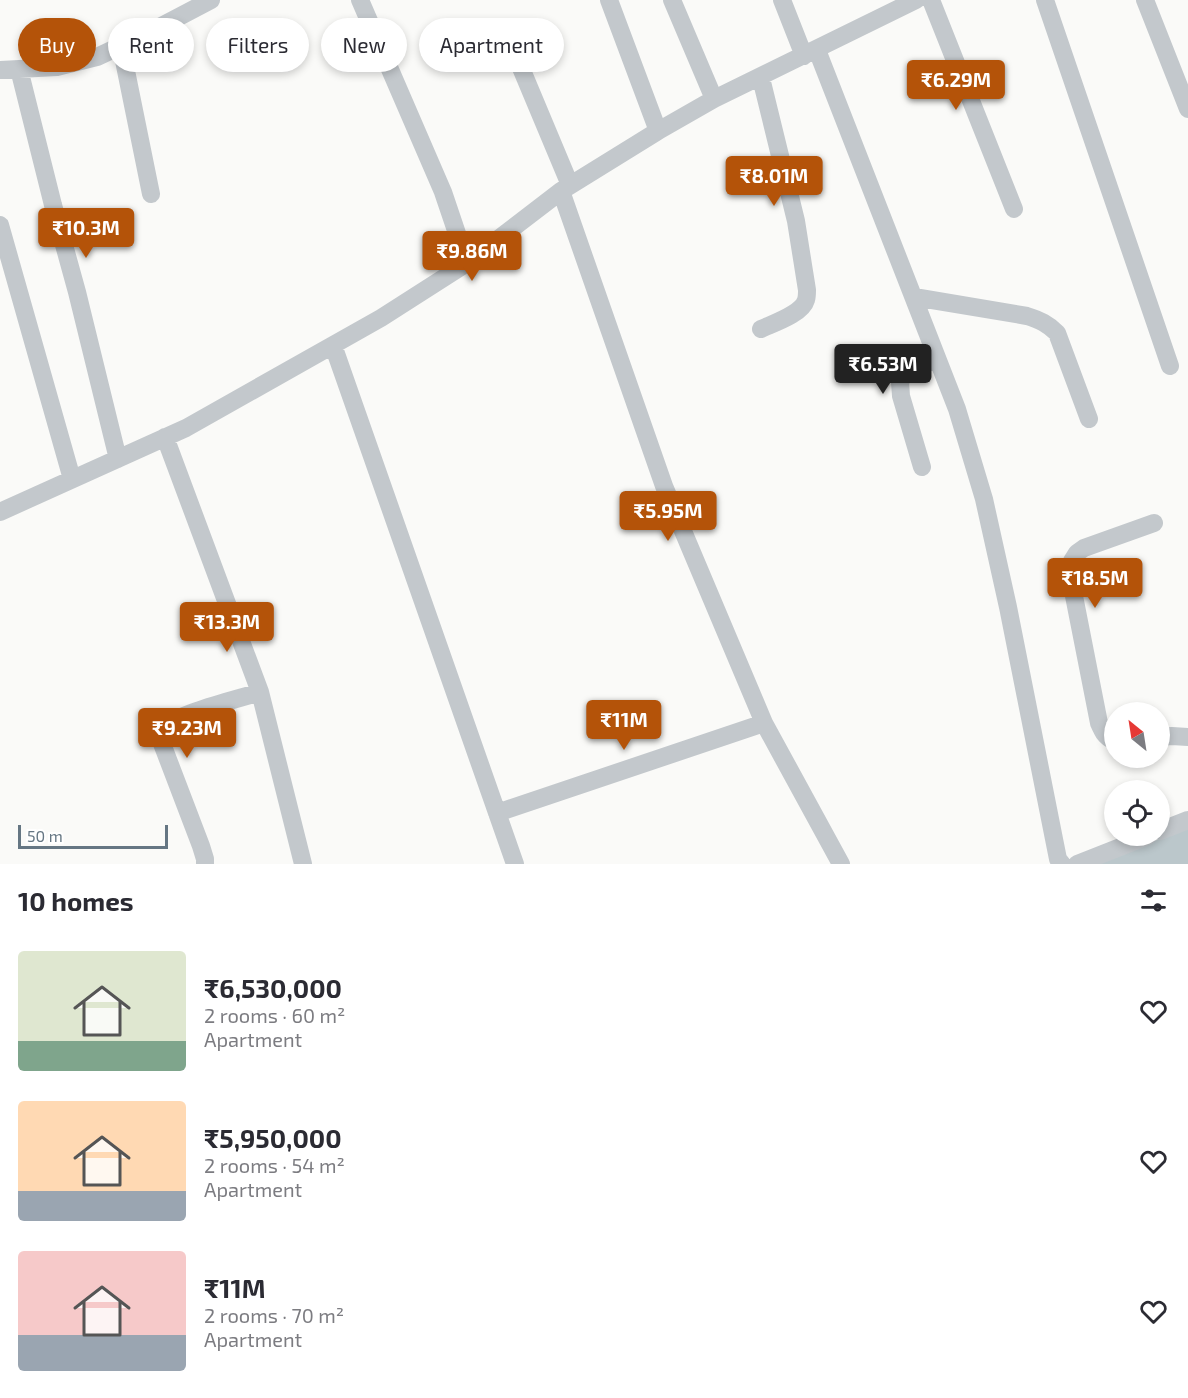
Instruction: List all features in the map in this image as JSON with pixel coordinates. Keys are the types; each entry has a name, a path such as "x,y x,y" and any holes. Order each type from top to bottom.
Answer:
{"street":[{"path":"176,18 211,0"},
{"path":"360,0 443,192 467,263"},
{"path":"609,0 658,131"},
{"path":"672,0 714,99"},
{"path":"782,0 810,53 914,297 957,409 984,498 1058,859 1062,864"},
{"path":"931,0 1014,209"},
{"path":"1046,0 1170,366"},
{"path":"1144,0 1188,109"},
{"path":"0,512 186,428 381,318 467,263 566,188 658,131 714,99 761,78 909,2"},
{"path":"0,70 18,69"},
{"path":"20,72 118,459"},
{"path":"126,72 151,194"},
{"path":"522,72 566,188 664,486 764,723 834,862"},
{"path":"761,78 796,221 807,290 806,300 794,314 761,329"},
{"path":"0,225 72,479"},
{"path":"914,297 1027,316 1050,326 1057,333 1089,419"},
{"path":"333,345 514,864"},
{"path":"922,467 901,396 900,382 905,373 937,358"},
{"path":"165,438 260,692 303,864"},
{"path":"1104,734 1099,723 1074,596 1072,561 1084,548 1154,523"},
{"path":"204,864 205,859 201,846 161,741 161,733 165,726 176,720 260,692"},
{"path":"497,813 764,723"},
{"path":"1170,736 1188,737"},
{"path":"1170,827 1188,819"},
{"path":"1077,864 1123,846"}],"shaded area":[{"path":"1188,828 1188,864 1094,864 1141,846 1170,846 1170,835"}]}
